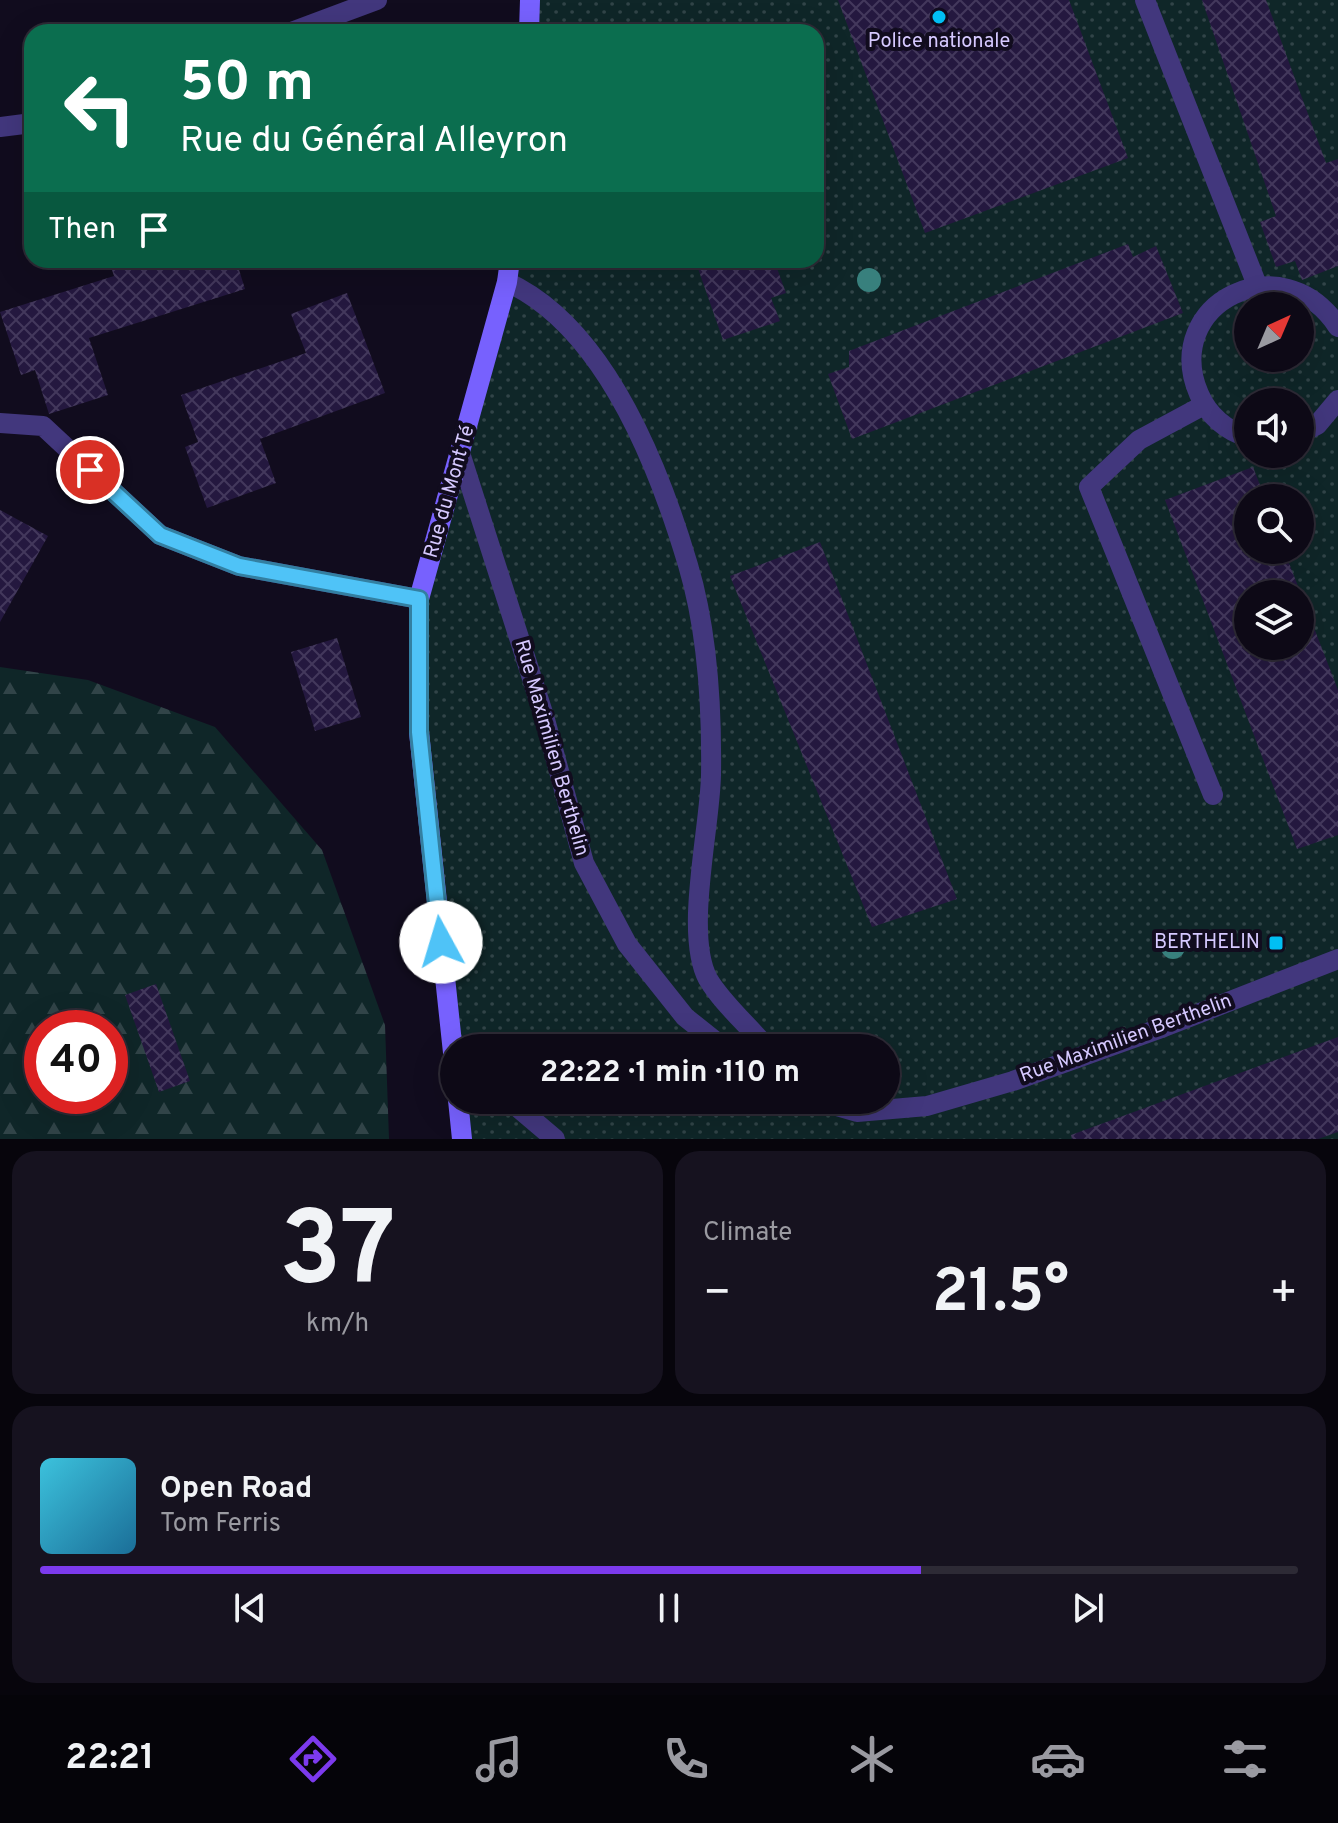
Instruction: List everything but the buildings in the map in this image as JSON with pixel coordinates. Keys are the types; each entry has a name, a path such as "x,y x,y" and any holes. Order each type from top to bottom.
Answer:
{"street":[{"path":"312,24 377,0"},
{"path":"529,24 530,0"},
{"path":"1145,0 1257,285"},
{"path":"0,127 24,124"},
{"name":"Rue du Mont Té","path":"451,1034 419,732 419,599 461,456 509,268"},
{"path":"507,282 533,294 552,309 601,367 633,418 689,566 711,700 708,840 696,925 708,978 755,1034"},
{"path":"1234,430 1221,424 1204,405 1194,381 1191,355 1197,331 1212,309 1232,294 1257,285 1283,285 1307,294 1327,310 1338,327"},
{"path":"1314,427 1338,400"},
{"path":"1204,405 1139,440 1089,487 1213,795"},
{"path":"0,423 43,426 160,535 239,566 419,599"},
{"name":"Rue Maximilien Berthelin","path":"461,456 544,716 584,863 627,944 685,1017 706,1034"},
{"name":"Rue Maximilien Berthelin","path":"900,1108 927,1106 1013,1081 1338,959"},
{"path":"459,1114 462,1139"},
{"path":"526,1114 555,1139"}],"green space":[{"path":"530,0 1338,0 1338,1139 462,1139 459,1114 900,1114 900,1034 452,1034 419,732 419,599 508,268 824,268 824,24 529,24"},
{"path":"0,667 88,680 215,727 322,850 385,1025 389,1139 0,1139"}],"place":[{"name":"Police nationale","path":"939,17"},
{"name":"BERTHELIN","path":"1276,943"}],"route":[{"path":"90,470 160,535 239,566 419,599 419,732 441,942"}]}
